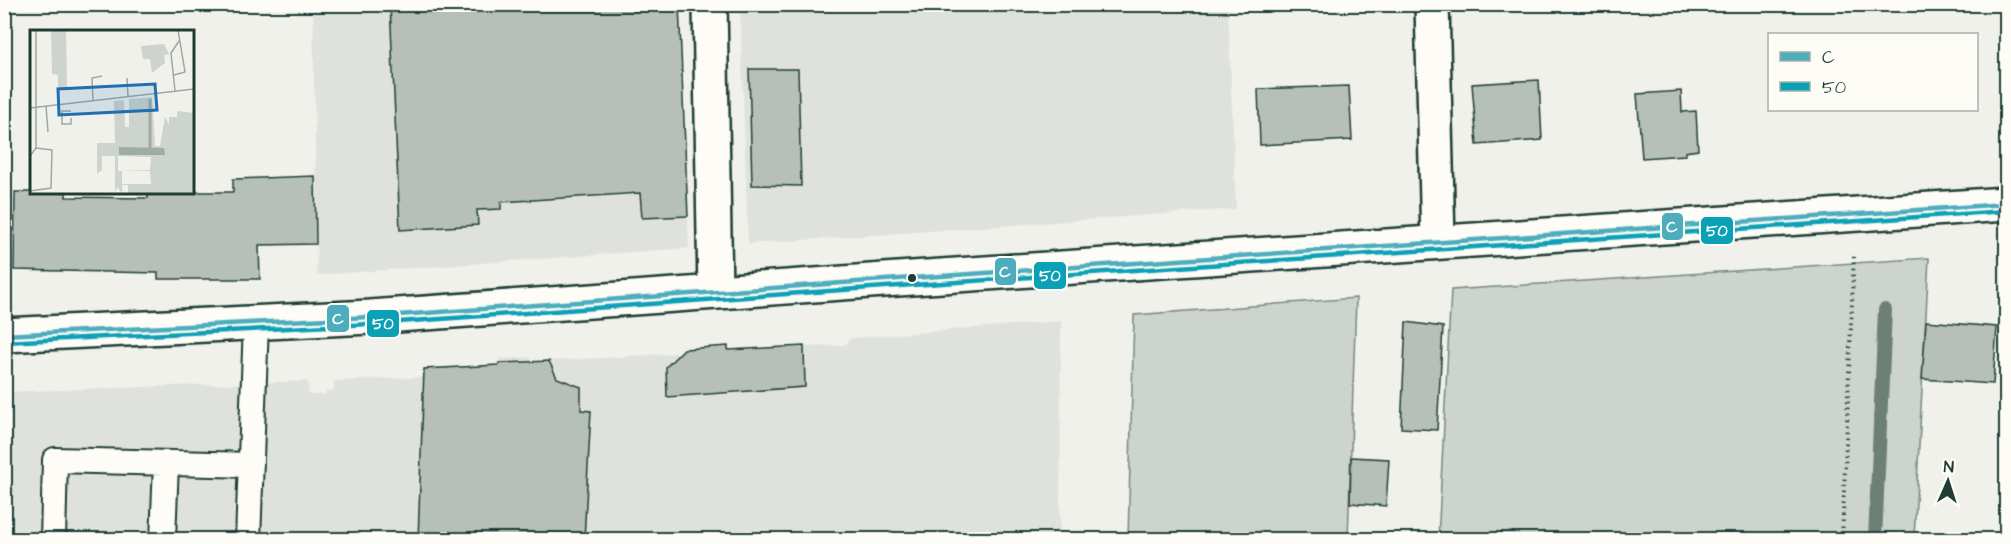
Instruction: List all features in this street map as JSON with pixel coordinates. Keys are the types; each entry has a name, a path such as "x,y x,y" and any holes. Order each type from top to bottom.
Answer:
{"street":[{"path":"710,4 715,292"},
{"path":"1432,4 1438,243"},
{"path":"4,334 370,317 2007,204"}],"lane":[{"path":"248,540 256,322"},
{"path":"53,540 55,460 251,465"},
{"path":"164,540 166,463"}],"path":[{"path":"1842,540 1855,262 1852,215"}],"shaded area":[{"path":"313,5 679,5 689,248 317,275"},
{"path":"740,5 1228,5 1236,209 748,244"},
{"path":"1929,258 1914,539 1438,540 1451,290"},
{"path":"1356,298 1348,539 1128,539 1134,315"},
{"path":"1061,321 1060,539 5,539 4,392 308,381 309,395 325,395 326,391 334,390 334,381 423,377 424,369 498,365 499,359 531,357 531,362 697,352 698,348 728,346 729,350 845,345 850,338"}],"building":[{"path":"390,4 679,4 688,216 642,218 640,193 501,202 501,209 477,210 478,225 400,230"},
{"path":"749,69 798,69 801,186 752,185"},
{"path":"1539,80 1542,140 1477,145 1472,84"},
{"path":"1349,86 1352,140 1260,145 1258,89"},
{"path":"1681,91 1682,112 1696,111 1698,150 1685,152 1685,155 1642,158 1637,94"},
{"path":"315,176 316,244 259,245 260,279 158,279 158,273 14,270 15,192 66,194 66,197 148,198 148,194 233,192 233,179"},
{"path":"1926,321 1997,327 1993,384 1922,379"},
{"path":"1406,322 1443,327 1437,430 1401,428"},
{"path":"728,346 728,350 804,346 805,387 667,397 666,367 684,349"},
{"path":"549,361 557,378 581,387 581,410 591,411 584,540 418,540 424,369"},
{"path":"1351,457 1389,459 1386,506 1350,503"}],"waterway":[{"path":"1875,540 1885,310"}],"transit line":[{"name":"C","path":"4,335 370,317 2006,204"},
{"name":"50","path":"4,342 371,324 2006,211"}]}
